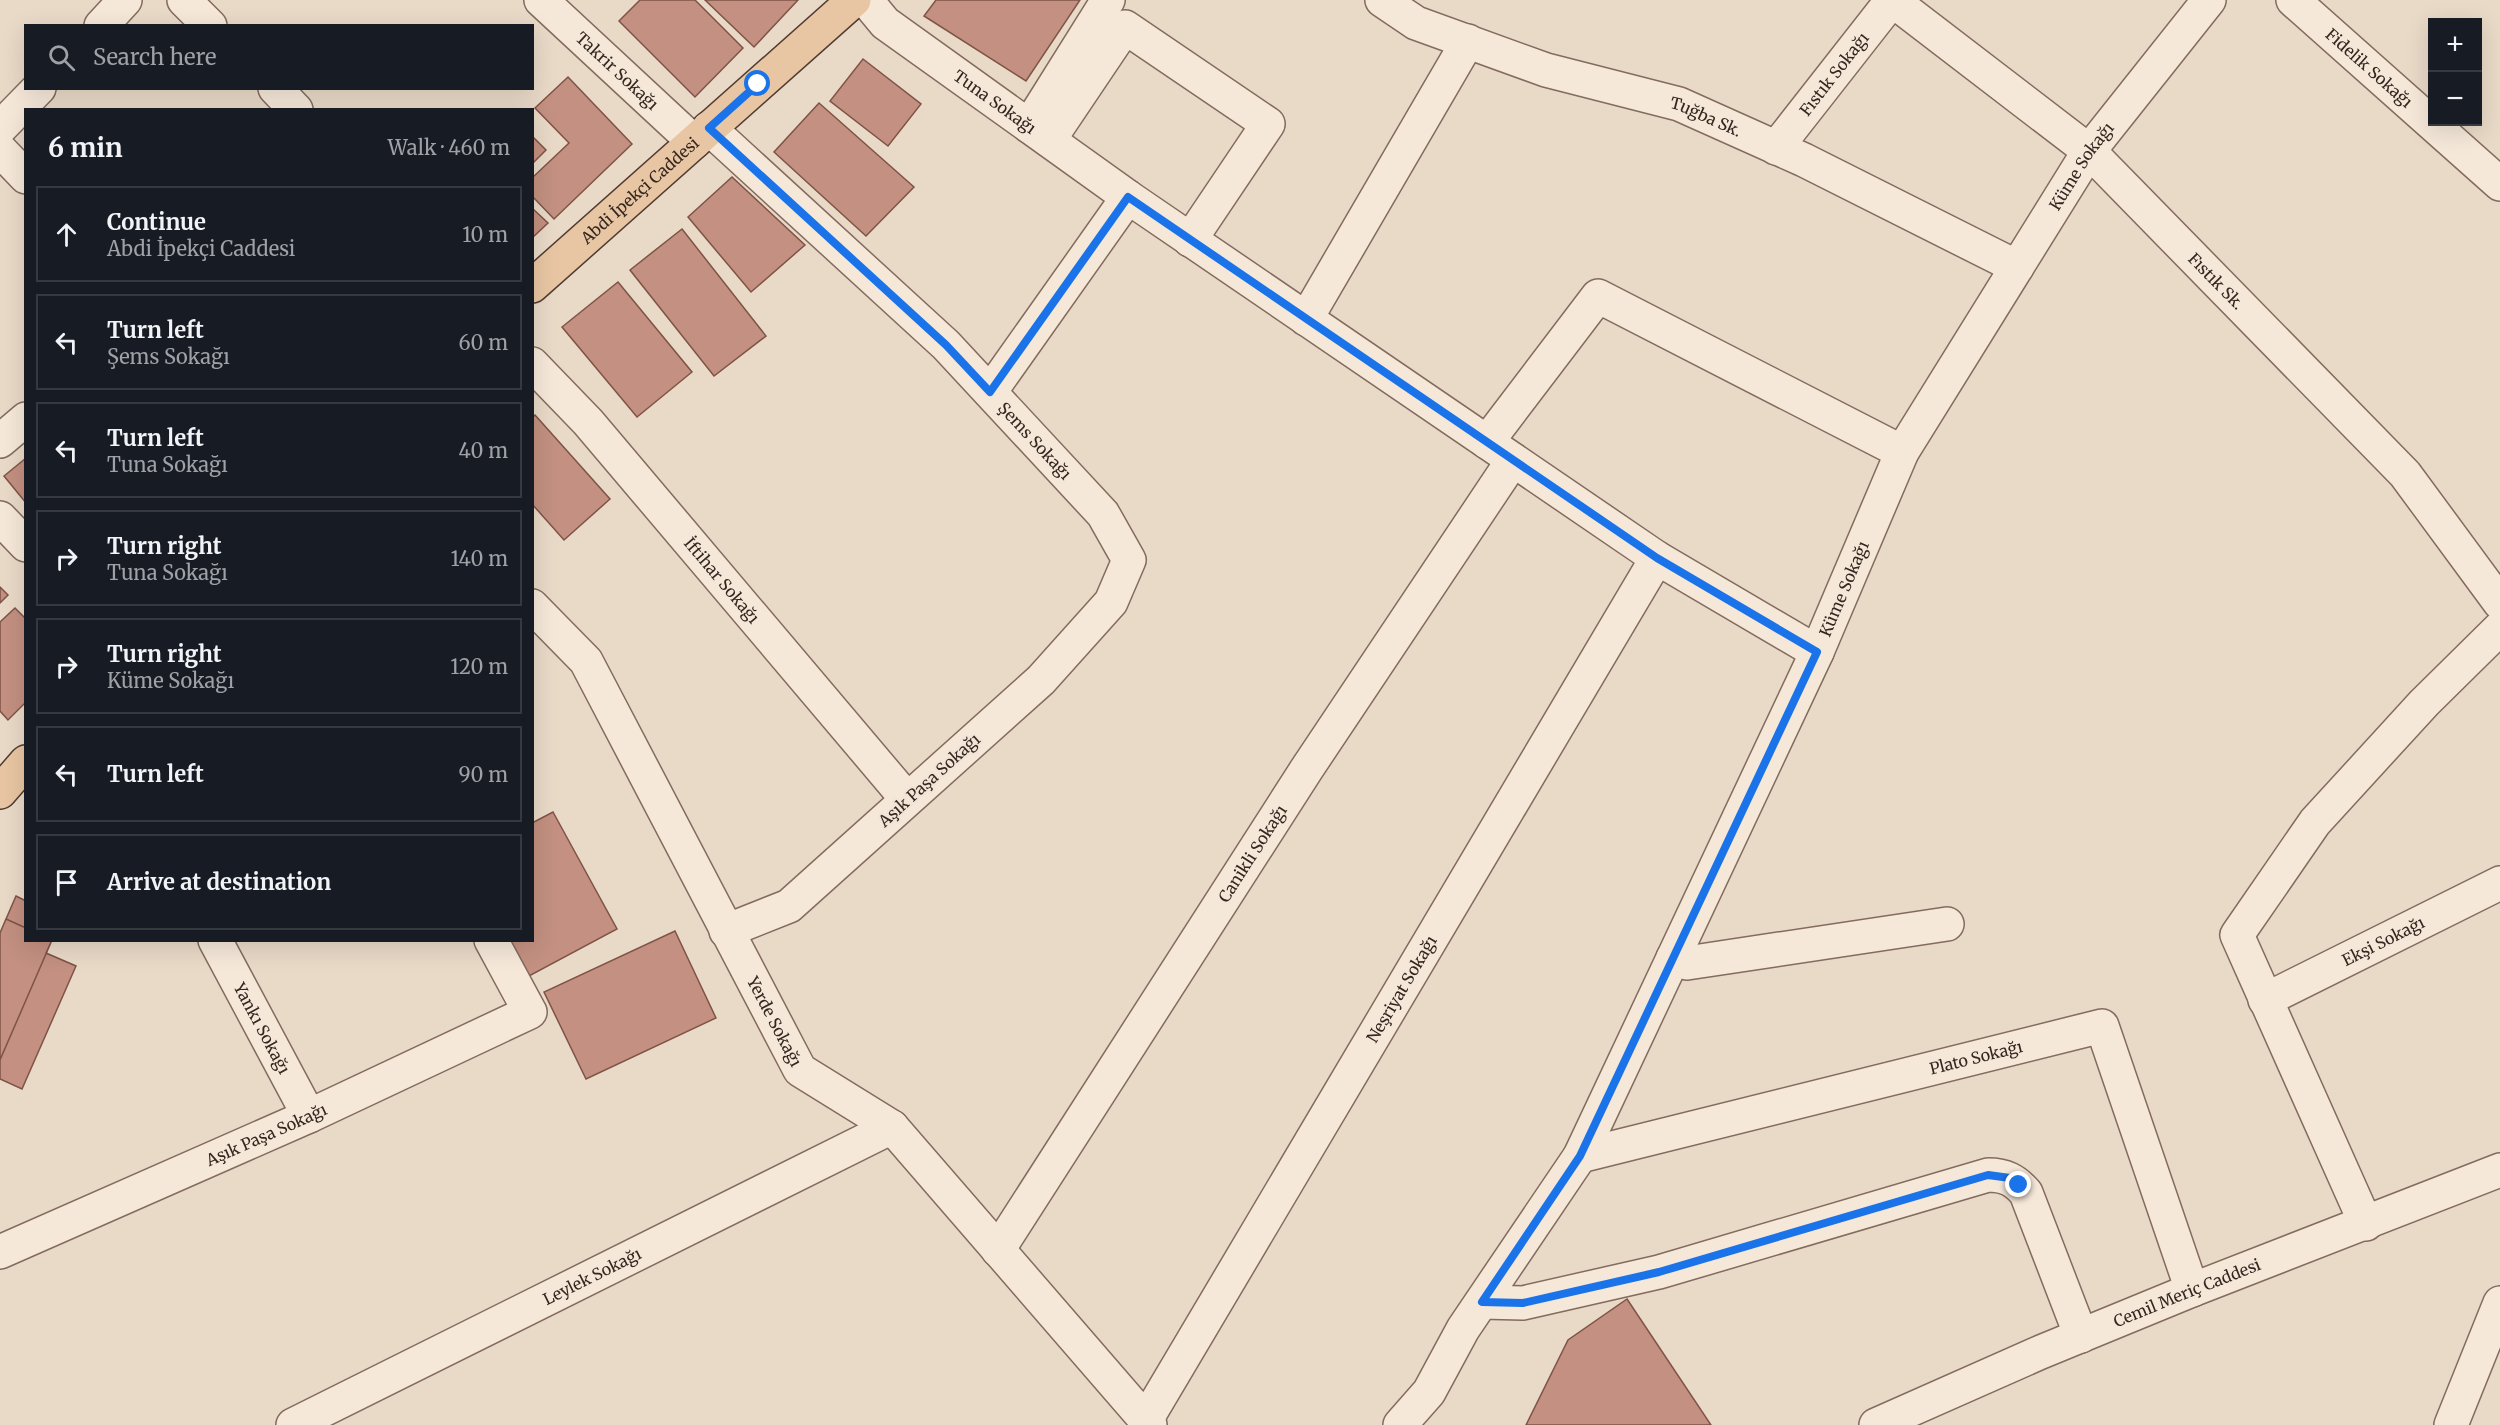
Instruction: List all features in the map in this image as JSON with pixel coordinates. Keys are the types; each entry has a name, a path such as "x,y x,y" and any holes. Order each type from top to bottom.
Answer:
{"main road":[{"name":"Abdi İpekçi Caddesi","path":"534,284 854,0"},
{"path":"0,792 24,764"}],"street":[{"path":"102,24 125,0"},
{"path":"184,0 208,24"},
{"name":"Takrir Sokağı","path":"541,0 702,135"},
{"name":"Tuna Sokağı","path":"866,0 885,23 1190,240 1657,558 1817,652"},
{"path":"1039,133 1108,0"},
{"name":"Tuğba Sk.","path":"1382,0 1416,23 1546,70 1679,104 1776,148 2017,267"},
{"name":"Fıstık Sk.","path":"1892,0 2089,151 2405,474 2500,603"},
{"name":"Fıstık Sokağı","path":"1776,148 1892,0"},
{"name":"Küme Sokağı","path":"1400,1425 1429,1392 1463,1329 1580,1156 1817,652 1902,452 2089,151 2209,0"},
{"name":"Fidelik Sokağı","path":"2293,0 2500,184"},
{"path":"1039,133 1125,27 1268,124 1190,240"},
{"path":"1306,319 1468,41"},
{"path":"0,128 37,90"},
{"path":"277,90 295,108"},
{"name":"Şems Sokağı","path":"702,135 946,345 1103,514 1129,560 1111,602"},
{"path":"0,150 24,175"},
{"path":"990,392 1128,197"},
{"name":"Canikli Sokağı","path":"998,1250 1306,770 1500,451 1598,296 1902,452"},
{"name":"İftihar Sokağı","path":"534,366 603,439 907,799"},
{"path":"0,441 24,421"},
{"path":"0,518 24,543"},
{"name":"Neşriyat Sokağı","path":"1148,1422 1657,558"},
{"name":"Aşık Paşa Sokağı","path":"726,931 789,906 1041,680 1111,602"},
{"name":"Yerde Sokağı","path":"534,608 586,661 800,1070 892,1127 1148,1422"},
{"path":"2366,1224 2237,935 2315,822 2424,703 2500,628"},
{"name":"Ekşi Sokağı","path":"2265,1000 2500,883"},
{"path":"1673,958 1687,963 1947,924"},
{"name":"Yankı Sokağı","path":"216,942 309,1116"},
{"name":"Aşık Paşa Sokağı","path":"0,1251 309,1116 530,1012 492,942"},
{"name":"Plato Sokağı","path":"1580,1156 2102,1026 2192,1290"},
{"name":"Leylek Sokağı","path":"293,1425 892,1127"},
{"name":"Cemil Meriç Caddesi","path":"1876,1425 2192,1290 2500,1170"},
{"path":"1482,1302 1523,1303 1659,1272 1988,1175 1999,1175 2010,1178 2026,1193 2081,1336"},
{"path":"2451,1425 2500,1303"}],"building":[{"path":"640,0 695,0 743,48 695,97 619,21"},
{"path":"705,0 798,0 754,47"},
{"path":"936,0 1080,0 1026,81 924,16"},
{"path":"863,59 921,104 888,146 830,101"},
{"path":"568,77 632,144 554,219 534,198 534,176 569,143 535,108"},
{"path":"819,103 914,187 866,236 774,152"},
{"path":"534,138 546,150 534,162"},
{"path":"732,177 805,245 751,292 688,217"},
{"path":"534,210 548,223 534,236"},
{"path":"682,229 766,336 714,376 630,270"},
{"path":"618,282 692,372 637,417 562,327"},
{"path":"534,416 610,499 564,540 534,506"},
{"path":"24,460 24,501 4,476"},
{"path":"0,587 8,595 0,603"},
{"path":"15,608 24,617 24,704 8,720 0,711 0,622"},
{"path":"553,812 617,929 529,976 510,942 534,942 534,822"},
{"path":"16,896 24,900 24,942 51,942 0,1060 0,933"},
{"path":"6,919 24,927 24,942 51,942 46,953 76,966 22,1089 0,1079 0,933"},
{"path":"675,931 716,1018 586,1079 544,992"},
{"path":"1627,1299 1711,1425 1526,1425 1568,1340"}],"route":[{"path":"758,84 709,128 946,345 990,392 1128,197 1657,558 1817,652 1580,1156 1482,1302 1523,1303 1659,1272 1988,1175 2010,1178 2019,1185"}]}
